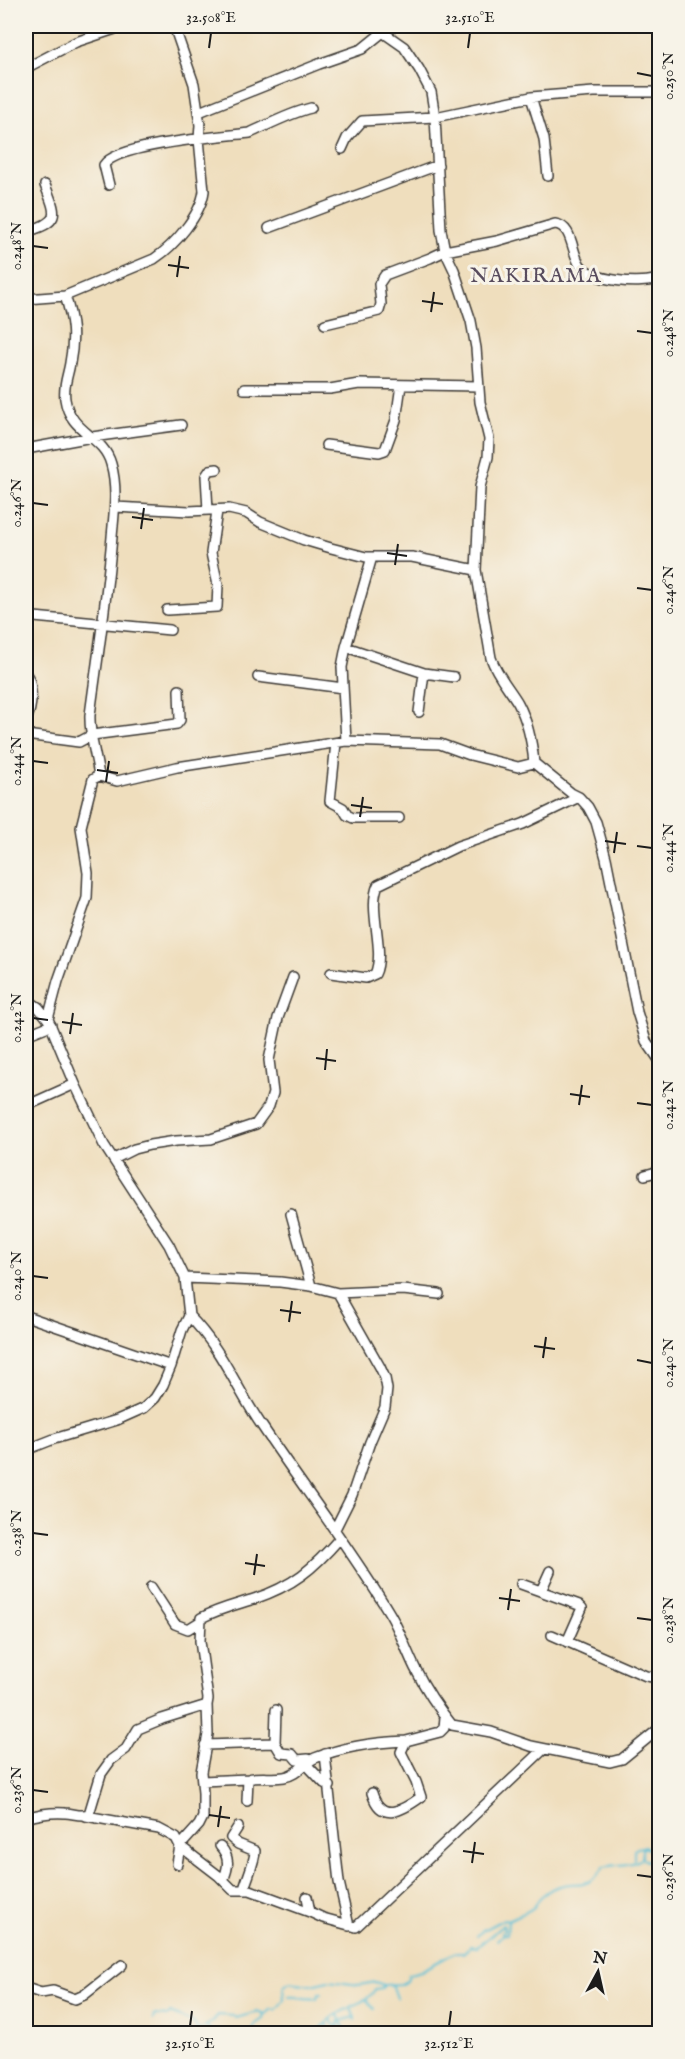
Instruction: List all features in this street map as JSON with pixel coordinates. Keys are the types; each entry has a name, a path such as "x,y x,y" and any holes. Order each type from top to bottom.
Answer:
{"street":[{"path":"26,68 76,42 124,26"},
{"path":"26,299 65,296 154,260 163,253 198,212 203,202 203,173 198,112 194,84 174,26"},
{"path":"374,26 404,47 420,69 431,93 435,117 445,250 471,321 482,411 489,439 488,457 480,487 476,570 491,658 524,716 530,735 534,763 579,797 588,807 600,835 637,1012 646,1041 660,1061"},
{"path":"198,112 280,78 362,49 383,32"},
{"path":"342,149 347,138 362,122 435,117 531,98 594,92 660,92"},
{"path":"531,98 544,139 548,176"},
{"path":"109,185 104,165 107,160 115,156 145,147 250,133 293,112 311,108"},
{"path":"268,228 438,165"},
{"path":"26,232 47,224 55,215 55,209 45,185"},
{"path":"325,324 379,311 381,304 379,284 382,278 396,270 422,262 445,250 497,241 558,224 567,231 581,268 630,283 644,283 660,278"},
{"path":"65,296 74,331 69,366 64,381 67,410 75,424 92,436 106,453 111,465 115,507 89,728 99,776"},
{"path":"244,389 330,389 359,384 479,386"},
{"path":"326,445 379,452 386,450 396,420 400,385"},
{"path":"26,449 92,436 181,425"},
{"path":"167,610 217,607 218,585 211,553 212,511 206,476 210,470 217,469"},
{"path":"115,507 212,511 230,509 246,513 304,540 372,557 412,557 476,570"},
{"path":"372,557 342,668 341,742 330,801 343,808 347,815 353,818 399,818"},
{"path":"33,617 170,630"},
{"path":"346,647 424,673 454,677"},
{"path":"419,712 424,673"},
{"path":"26,674 30,680 31,696 26,720"},
{"path":"258,677 343,688"},
{"path":"26,735 79,742 92,735 177,724 180,720 179,690"},
{"path":"49,1022 53,1000 87,898 88,873 81,827 93,779 99,776 117,781 177,767 341,742 440,744 470,755 518,767 534,763"},
{"path":"331,973 366,978 377,970 376,895 378,885 458,846 522,824 579,797"},
{"path":"114,1159 134,1149 150,1145 210,1139 256,1124 269,1106 273,1093 269,1060 278,1018 293,977"},
{"path":"26,999 38,1007 49,1022 98,1132 170,1245 185,1278 189,1316 182,1330 171,1366 155,1398 144,1408 117,1420 26,1450"},
{"path":"38,1007 53,1000"},
{"path":"26,1035 49,1022"},
{"path":"26,1106 75,1084"},
{"path":"645,1175 660,1171"},
{"path":"291,1214 311,1286"},
{"path":"185,1278 253,1280 311,1286 338,1293 403,1290 439,1294"},
{"path":"335,1529 352,1495 385,1407 387,1389 380,1367 338,1293"},
{"path":"26,1316 171,1366"},
{"path":"189,1316 217,1348 261,1426 335,1529 391,1615 430,1695 452,1725 490,1732 544,1749 602,1761 622,1759 660,1728"},
{"path":"151,1587 175,1624 188,1629 201,1621 201,1618 222,1608 252,1600 291,1583 316,1565 340,1538"},
{"path":"541,1591 550,1571"},
{"path":"521,1584 582,1608 567,1642"},
{"path":"177,1864 180,1846 199,1825 203,1817 201,1772 208,1725 200,1641 201,1621"},
{"path":"552,1635 646,1676 660,1678"},
{"path":"86,1816 92,1810 101,1774 111,1760 126,1749 138,1729 207,1705"},
{"path":"276,1710 275,1743 280,1753 292,1754 297,1760 308,1758 307,1762 324,1783 330,1786"},
{"path":"202,1781 285,1777 298,1772 307,1762 325,1754 384,1742 406,1741 440,1732 444,1728 446,1717"},
{"path":"372,1793 376,1804 386,1811 398,1812 421,1797 401,1752 406,1741"},
{"path":"205,1745 275,1743"},
{"path":"26,1818 43,1813 67,1813 159,1829 176,1838 180,1846 233,1890 244,1889 323,1918 356,1927 544,1749"},
{"path":"325,1754 339,1882 349,1926"},
{"path":"247,1801 248,1779"},
{"path":"238,1827 231,1838 238,1844 255,1851 255,1858 251,1862 244,1889"},
{"path":"220,1846 229,1864 223,1880"},
{"path":"307,1897 310,1912"},
{"path":"26,1988 41,1993 53,1992 75,2000 122,1965"}],"waterway":[{"path":"642,1847 642,1858"},
{"path":"634,1859 634,1850 642,1847 650,1850"},
{"path":"316,2034 335,2015 361,2002 375,1989 382,1988 384,1985 401,1984 407,1981 409,1974 421,1971 454,1953 463,1953 471,1946 477,1947 503,1925 502,1932 507,1934 508,1920 531,1909 540,1898 553,1889 563,1885 586,1883 604,1867 629,1864 642,1858 646,1861 660,1859"},
{"path":"477,1936 483,1930 504,1919 508,1920"},
{"path":"497,1940 503,1934"},
{"path":"153,2020 154,2015 168,2016 170,2013 194,2023 198,2031 218,2015 236,2018 258,2012 264,2015 271,2009 276,2010 284,2000 283,1987 290,1982 311,1985 328,1981 360,1985 375,1982 384,1985"},
{"path":"392,1984 397,1998"},
{"path":"289,1997 317,1998 318,1994 321,1994"},
{"path":"366,1999 374,2009"},
{"path":"351,2006 355,2020"},
{"path":"250,2034 254,2030 254,2025 263,2019 264,2015"},
{"path":"338,2015 345,2030"},
{"path":"337,2031 340,2021 355,2017"},
{"path":"331,2019 338,2027"},
{"path":"328,2024 328,2034"},
{"path":"206,2025 212,2034"}],"district":[{"name":"NAKIRAMA","path":"536,276"}]}
